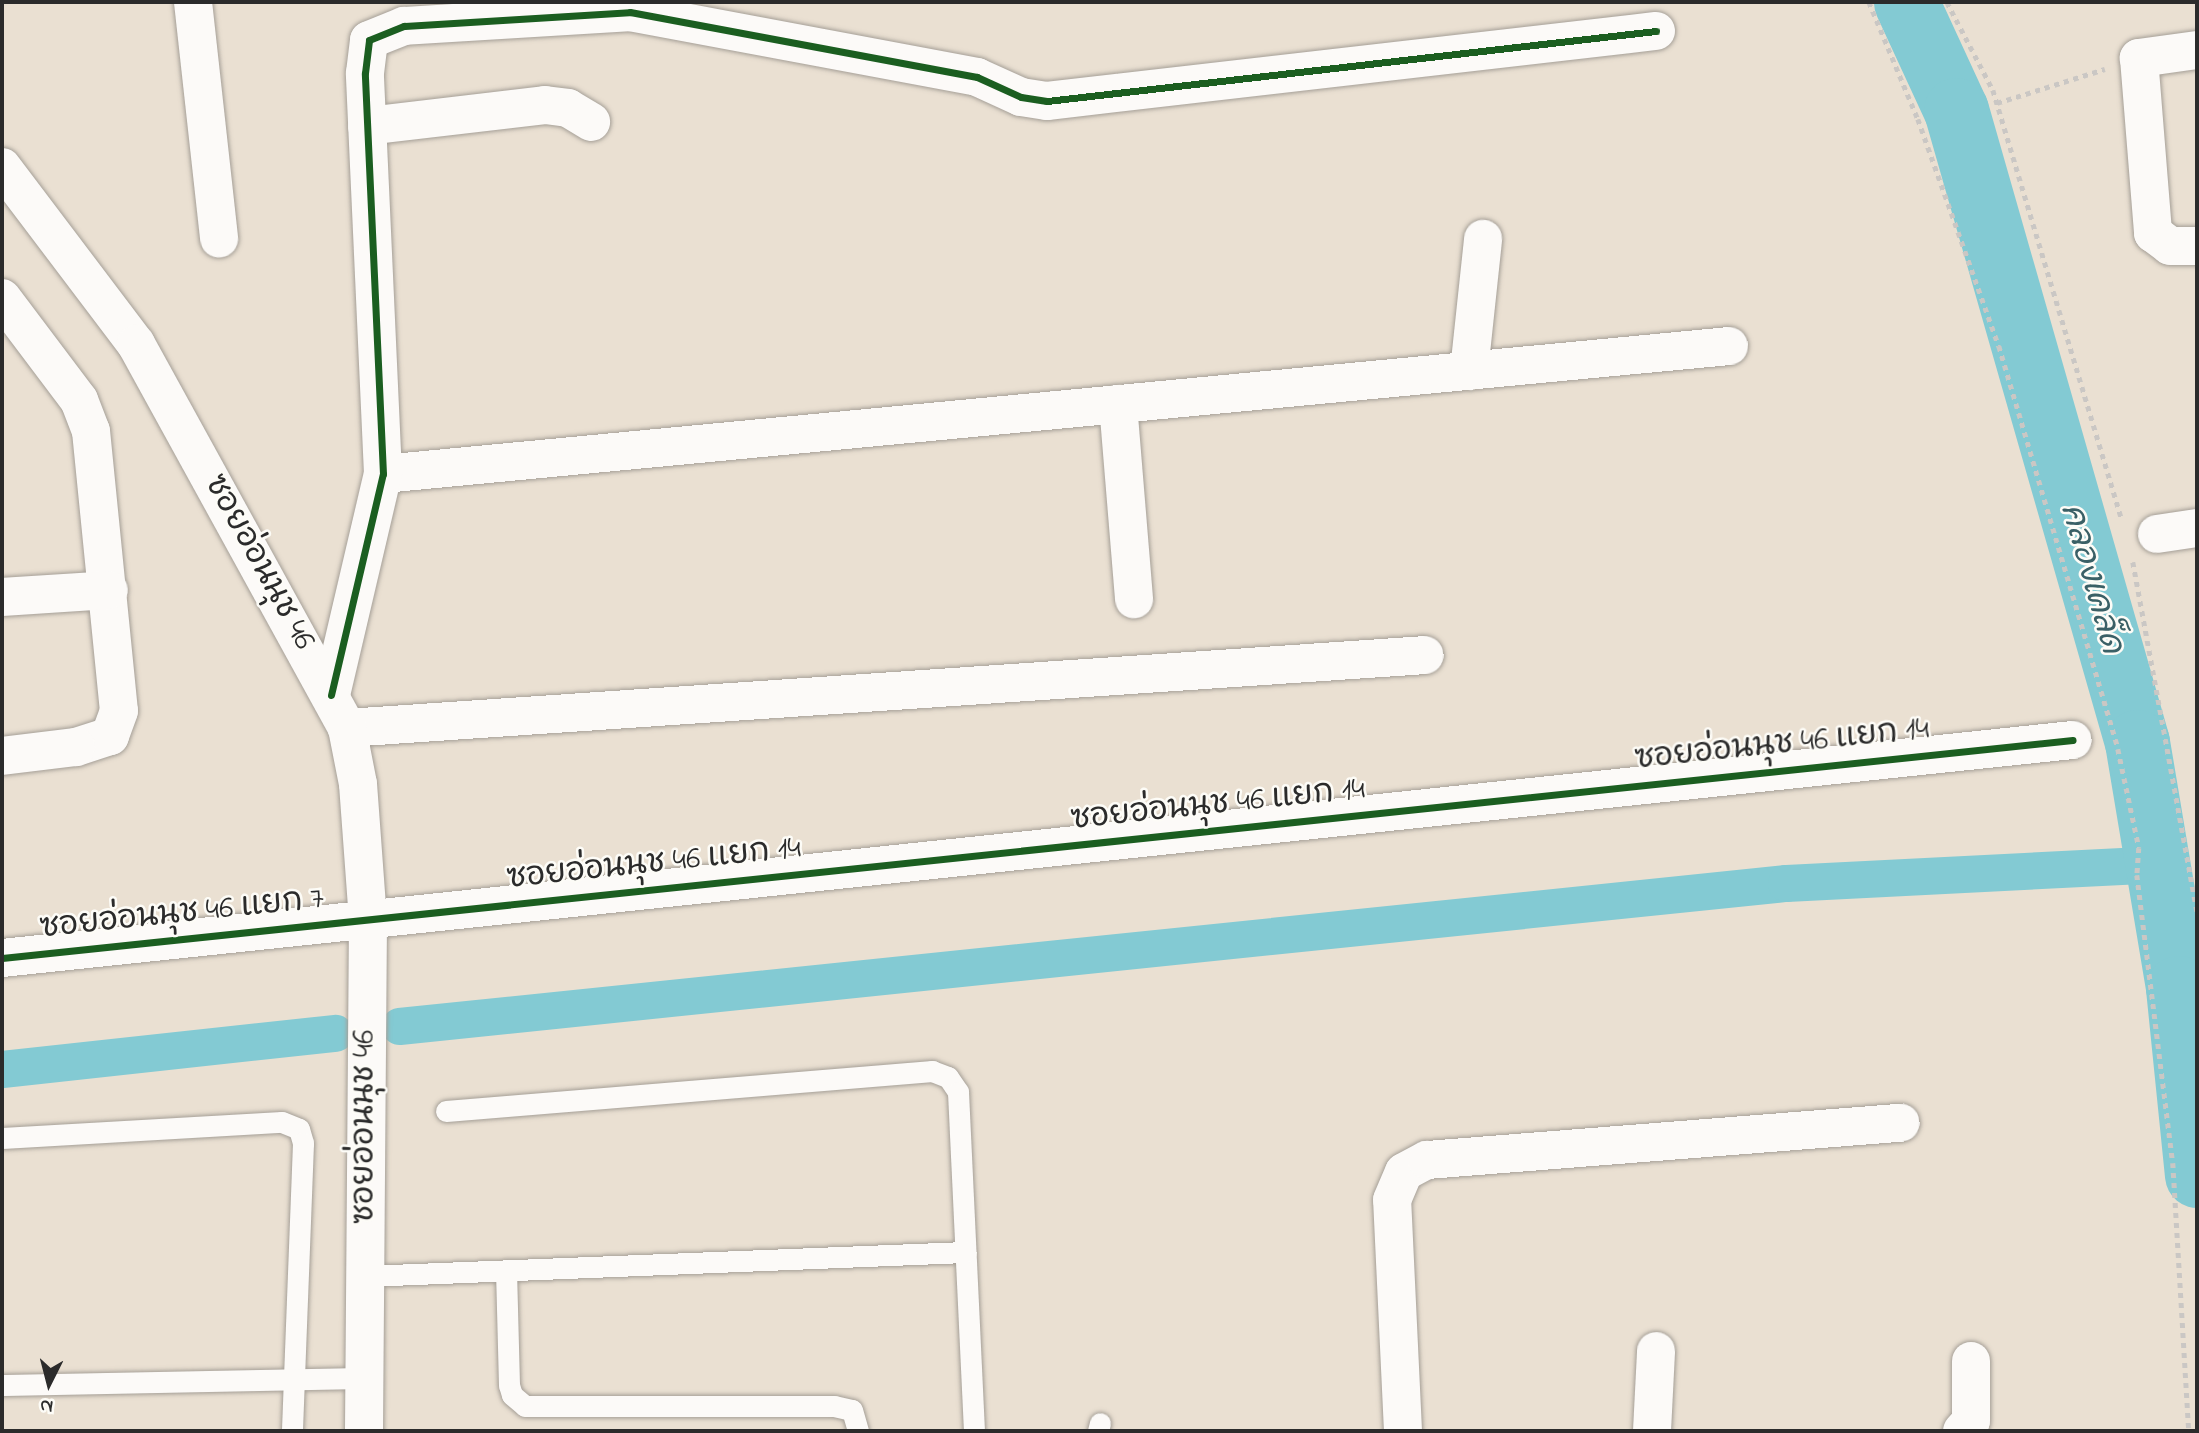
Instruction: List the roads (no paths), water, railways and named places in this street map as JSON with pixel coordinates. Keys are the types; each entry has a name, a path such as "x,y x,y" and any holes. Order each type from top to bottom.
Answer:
{"street":[{"path":"193,2 219,239"},
{"path":"1425,655 339,711 383,474 367,126 369,40 404,26 629,12 977,78 1035,102 1657,31"},
{"path":"2197,50 2139,58 2145,161 2153,233 2171,246 2197,246"},
{"path":"367,126 545,105 568,108 591,121"},
{"name":"ซอยอ่อนนุช 46","path":"4,175 136,344 339,711 359,784 368,920 364,1431"},
{"path":"1469,371 1483,239"},
{"path":"2,299 79,400 91,431 119,711 110,736 76,747 2,756"},
{"path":"383,474 1729,346"},
{"path":"1118,404 1134,599"},
{"path":"2138,539 2197,528"},
{"path":"2,597 108,590"},
{"name":"ซอยอ่อนนุช 46 แยก 14","path":"368,920 2073,740"},
{"name":"ซอยอ่อนนุช 46 แยก 7","path":"2,958 368,920"},
{"path":"1403,1431 1392,1200 1404,1172 1427,1160 1900,1123"},
{"path":"1652,1431 1656,1351"},
{"path":"1962,1431 1971,1421 1971,1361"}],"lane":[{"path":"446,1111 932,1071 948,1077 958,1091 974,1431"},
{"path":"2,1138 282,1122 299,1129 303,1143 291,1379 292,1431"},
{"path":"365,1276 966,1252"},
{"path":"506,1270 509,1385 512,1395 525,1406 834,1406 852,1410 858,1431"},
{"path":"2,1385 364,1378"}],"waterway":[{"name":"คลองเคล็ด","path":"1906,2 1956,110 2137,742 2178,988 2197,1175"},
{"path":"399,1026 1786,883 2157,864"},
{"path":"2,1069 335,1033"}]}
